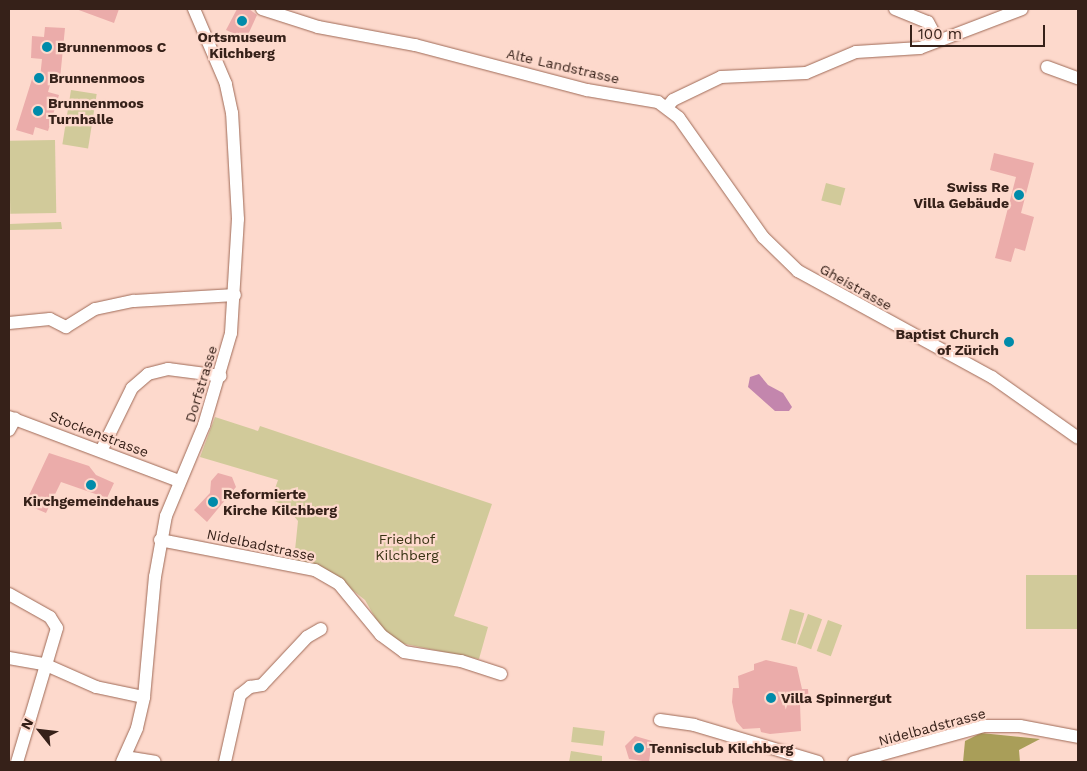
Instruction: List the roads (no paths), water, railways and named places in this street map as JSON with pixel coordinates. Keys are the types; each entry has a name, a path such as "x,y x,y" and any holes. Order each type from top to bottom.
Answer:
{"street":[{"name":"Dorfstrasse","path":"123,760 144,697 160,540 179,481 200,436 221,376 234,296 238,219 232,113 226,84 194,9"},
{"name":"Alte Landstrasse","path":"262,9 318,27 415,45 587,90 647,98 667,107"},
{"path":"895,9 928,22 938,41"},
{"path":"667,107 673,100 721,77 806,73 856,52 920,48 1022,9"},
{"path":"1046,67 1078,78"},
{"name":"Gheistrasse","path":"667,107 763,237 798,270 992,377 1078,438"},
{"path":"9,323 50,319 66,327 95,309 134,301 234,296"},
{"path":"101,451 132,388 148,374 168,369 221,376"},
{"name":"Stockenstrasse","path":"11,422 101,451 179,481"},
{"name":"Nidelbadstrasse","path":"160,540 315,570 340,584 381,635 404,652 461,661 501,674"},
{"path":"9,594 56,622 17,762"},
{"path":"225,762 240,695 250,687 262,685 306,638 321,629"},
{"path":"9,658 44,664 96,687 144,697"},
{"path":"660,720 818,762"},
{"name":"Nidelbadstrasse","path":"854,762 984,726 1020,726 1078,737"},
{"path":"123,760 155,762"}],"place":[{"name":"Ortsmuseum Kilchberg","path":"242,21"},
{"name":"Brunnenmoos C","path":"47,47"},
{"name":"Brunnenmoos","path":"39,78"},
{"name":"Brunnenmoos Turnhalle","path":"38,111"},
{"name":"Swiss Re Villa Gebäude","path":"1019,195"},
{"name":"Baptist Church of Zürich","path":"1009,342"},
{"name":"Kirchgemeindehaus","path":"91,485"},
{"name":"Reformierte Kirche Kilchberg","path":"213,502"},
{"name":"Villa Spinnergut","path":"771,698"},
{"name":"Tennisclub Kilchberg","path":"639,748"}],"park label":[{"name":"Friedhof Kilchberg","path":"407,548"}]}
